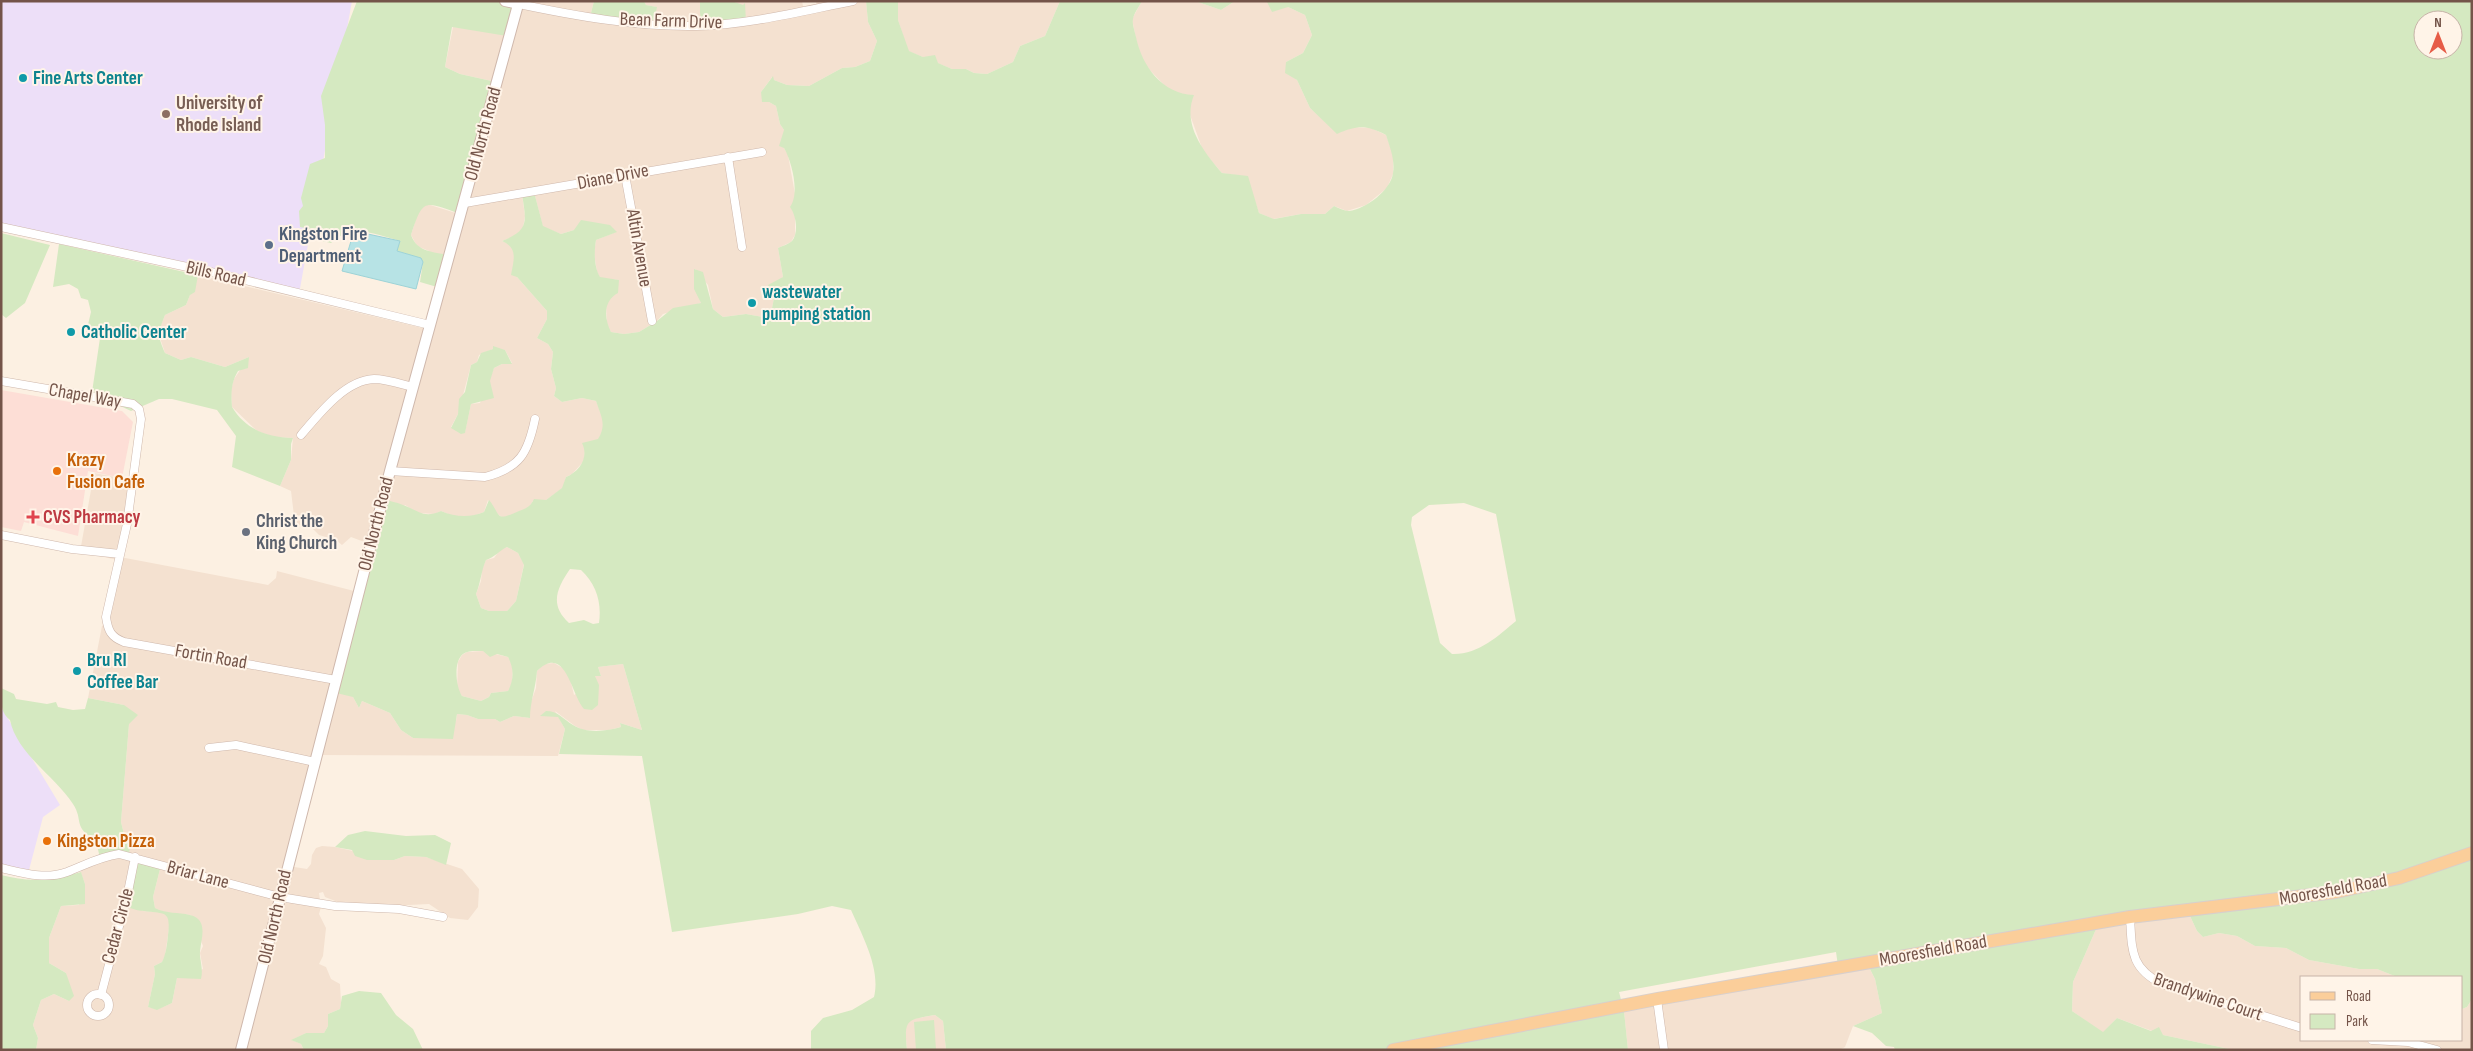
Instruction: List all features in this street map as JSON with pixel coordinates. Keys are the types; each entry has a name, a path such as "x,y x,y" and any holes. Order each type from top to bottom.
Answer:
{"main road":[{"name":"Mooresfield Road","path":"1393,1050 1657,1000 2130,917 2336,892 2399,878 2472,853"}],"street":[{"path":"505,1 519,2"},
{"name":"Bean Farm Drive","path":"519,2 607,19 695,26 743,21 853,1"},
{"name":"Old North Road","path":"241,1050 390,471 519,2"},
{"name":"Diane Drive","path":"465,203 762,152"},
{"path":"728,157 732,194 742,247"},
{"name":"Altin Avenue","path":"625,175 652,321"},
{"name":"Bills Road","path":"1,227 220,274 430,326"},
{"path":"301,434 320,414 360,382 376,379 413,387"},
{"name":"Chapel Way","path":"1,381 133,404 139,409 142,419 120,554"},
{"path":"390,471 485,477 499,474 522,456 530,444 535,419"},
{"path":"1,535 72,549 120,554"},
{"name":"Fortin Road","path":"120,554 106,617 108,629 115,638 124,642 336,680"},
{"path":"209,748 236,745 315,762"},
{"name":"Briar Lane","path":"1,868 35,876 53,875 66,872 106,856 118,854 280,897 335,906 399,909 443,917"},
{"name":"Cedar Circle","path":"101,995 135,858"},
{"name":"Brandywine Court","path":"2130,917 2133,955 2138,966 2146,976 2162,984 2300,1027"},
{"path":"1657,1000 1664,1050"},
{"path":"2390,1041 2408,1042 2437,1050"}],"shaded area":[{"name":"University of Rhode Island","path":"1,1 352,1 299,294 1,227"},
{"path":"518,1 594,1 590,17 656,7 646,5 644,1 700,1 700,13 743,6 732,1 802,1 804,11 817,9 816,1 866,1 868,22 877,41 870,61 855,67 842,68 809,86 787,85 774,80 772,77 761,92 769,102 776,106 780,124 784,130 784,148 788,155 795,194 795,235 791,242 778,248 783,277 769,290 774,298 771,313 763,317 746,314 723,317 713,309 708,285 695,269 694,276 701,303 663,314 657,321 639,332 624,334 611,332 607,325 606,305 619,280 600,278 597,272 594,253 596,240 616,232 574,230 561,234 543,227 534,192 522,194 525,216 523,228 518,235 502,241 511,245 515,252 517,277 547,311 547,319 537,338 548,344 553,352 551,369 556,388 554,396 562,402 582,398 596,401 604,421 604,430 599,439 585,450 584,461 572,474 566,477 563,488 546,500 533,501 528,509 510,517 503,518 495,512 488,500 484,512 473,516 455,517 441,511 435,514 418,513 405,505 367,543 351,537 342,545 336,540 319,535 311,527 295,524 291,491 280,486 291,460 293,438 272,437 257,431 232,407 231,390 234,379 249,357 225,367 191,357 181,360 165,353 158,332 165,315 186,305 198,275 427,329 440,291 429,251 417,246 411,235 419,209 427,204 459,214 496,82 460,74 445,67 453,27 464,28","holes":["493,349 505,350 512,363 502,364 494,368 480,403 471,404 465,432 451,427 458,414 471,365 477,362 479,355"]},
{"path":"898,1 1060,1 1045,36 1020,46 1013,62 987,74 974,73 966,69 952,69 908,51 898,20"},
{"path":"1142,1 1195,1 1221,10 1235,1 1264,1 1288,7 1305,15 1312,35 1303,53 1286,62 1286,71 1297,80 1310,108 1337,133 1353,127 1371,128 1386,135 1393,154 1393,174 1387,188 1366,205 1347,211 1334,206 1325,214 1301,214 1273,219 1259,213 1247,177 1222,173 1203,151 1189,112 1190,106 1182,95 1167,88 1146,66 1138,49 1132,19"},
{"path":"1,390 122,411 133,422 122,478 88,471 78,536 24,522 21,531 1,527"},
{"path":"94,473 132,480 120,557 268,585 276,578 277,571 354,591 353,697 359,708 362,701 390,713 401,730 413,738 456,721 457,714 478,719 495,719 500,722 514,716 530,718 530,705 536,688 537,671 544,664 554,663 563,668 570,678 574,695 596,681 595,676 601,676 598,667 623,664 642,730 620,723 621,727 609,730 583,730 555,711 565,729 558,756 316,755 288,866 307,869 311,864 312,855 316,848 322,846 394,860 405,856 426,857 462,869 479,889 478,907 468,920 450,918 429,904 388,906 343,904 325,897 323,892 319,893 321,907 319,914 326,928 323,956 319,964 326,967 331,979 340,984 341,1003 340,1009 328,1014 328,1026 324,1033 306,1033 292,1040 301,1044 304,1050 36,1050 38,1038 33,1025 41,1000 54,994 69,1001 66,973 49,963 49,938 61,906 79,905 85,884 80,870 100,858 124,834 121,822 129,724 124,705 88,698 102,626 109,620 118,560 80,552","holes":["161,865 153,897 155,908 165,913 191,915 203,946 200,953 203,969 177,978 172,1003 158,1009 148,1007 155,974 154,966 162,962 165,956 170,921 166,914 142,911"]},
{"path":"507,547 518,553 524,564 516,601 507,611 489,611 481,608 476,594 481,581 482,569 486,560 494,558 500,550"},
{"path":"483,651 508,657 513,665 512,684 508,691 491,693 489,697 481,701 462,696 457,689 458,662 462,655 467,652"},
{"path":"1,707 60,805 43,817 29,870 1,867"},
{"path":"2190,916 2197,931 2203,937 2219,933 2237,936 2255,946 2286,948 2309,960 2359,969 2377,969 2394,976 2300,976 2300,1041 2463,1041 2463,1009 2467,1007 2472,999 2472,1050 2234,1050 2163,1035 2117,1018 2103,1033 2072,1011 2073,982 2097,927"},
{"path":"1869,967 1875,979 1882,1013 1853,1026 1845,1047 1839,1050 1628,1050 1624,1011"},
{"path":"935,1015 943,1021 946,1050 907,1050 905,1027 907,1022 912,1019"}],"green space":[{"path":"357,1 518,1 507,36 452,27 445,67 460,74 496,82 460,214 432,205 426,206 419,214 411,235 421,248 449,255 437,287 420,282 423,262 420,258 397,251 400,241 373,233 356,232 347,233 331,243 318,240 309,229 300,227 299,211 303,206 301,198 310,164 325,158 325,125 321,96"},
{"path":"594,1 644,1 646,5 657,7 653,26 590,17"},
{"path":"700,1 732,1 743,5 745,3 746,22 702,25"},
{"path":"866,1 898,1 898,20 909,51 923,57 935,55 938,63 952,69 966,69 974,73 987,74 1013,62 1020,46 1045,36 1060,1 1142,1 1134,14 1133,23 1139,48 1149,68 1163,84 1172,90 1194,95 1191,106 1193,127 1196,137 1208,156 1222,173 1248,176 1259,213 1274,219 1301,214 1325,214 1334,206 1349,211 1363,207 1377,198 1388,186 1393,173 1393,163 1386,135 1373,129 1362,127 1337,134 1310,108 1297,80 1285,73 1286,62 1303,53 1312,35 1305,15 1288,7 1272,12 1267,2 1264,1 2472,1 2472,999 2467,1007 2463,1009 2463,976 2394,976 2377,969 2359,969 2309,960 2286,948 2255,946 2237,936 2219,933 2203,937 2197,931 2190,916 2097,927 2073,982 2072,1011 2103,1032 2117,1018 2151,1031 2159,1027 2163,1035 2234,1050 1895,1050 1894,1047 1886,1046 1872,1033 1853,1026 1882,1013 1875,979 1869,967 1839,973 1836,952 1619,992 1624,1011 1628,1050 946,1050 943,1021 935,1015 918,1018 909,1023 906,1032 907,1050 811,1050 811,1031 823,1018 852,1010 874,997 875,975 873,964 851,910 832,906 798,914 672,932 642,756 559,754 565,729 558,717 540,716 546,711 554,712 573,725 591,731 621,727 620,723 642,730 623,664 598,667 601,676 595,676 599,685 598,705 592,710 584,709 561,667 555,663 547,664 537,671 530,718 514,716 500,722 495,719 478,719 457,714 453,739 413,738 401,730 390,713 362,701 359,708 353,697 332,692 383,499 425,514 441,511 462,516 484,512 489,500 500,516 506,516 526,508 534,499 546,500 562,488 566,477 582,463 584,448 582,443 598,439 601,434 603,425 596,401 582,398 562,402 554,396 556,388 551,369 553,352 548,344 537,338 547,319 547,311 517,277 511,275 514,259 513,251 511,247 502,241 518,233 524,224 522,194 534,192 543,226 561,234 574,230 581,220 610,225 617,232 596,240 595,249 596,264 600,277 619,280 618,293 613,296 606,310 611,332 624,334 639,332 673,308 701,303 694,289 694,269 703,272 713,309 723,317 746,314 763,317 771,313 774,298 768,285 783,277 778,248 792,241 796,228 795,219 790,207 794,194 794,178 790,161 784,148 779,146 784,130 780,124 776,106 769,102 762,102 761,92 773,76 774,80 787,85 809,86 842,68 855,67 870,61 877,41 868,22","holes":["1464,503 1496,514 1516,621 1487,644 1470,651 1452,654 1440,643 1411,525 1412,517 1429,505","507,547 518,553 524,565 516,601 507,611 489,611 481,608 476,594 486,560","570,569 581,570 591,581 597,594 600,608 599,623 593,624 584,620 569,623 559,610 557,596 562,583","470,651 483,651 490,657 497,654 508,657 512,674 508,691 491,693 489,697 481,701 462,696 456,675 460,658 463,654"]},
{"path":"1195,1 1235,1 1221,10"},
{"path":"1,233 50,245 25,303 6,318 1,314"},
{"path":"59,244 198,275 195,292 190,295 186,305 165,315 159,334 162,347 165,353 181,360 191,357 225,367 249,357 248,368 238,371 234,380 232,407 244,421 258,431 274,436 293,438 291,460 280,486 232,467 236,436 217,410 172,399 159,399 131,411 114,403 91,399 100,338 95,331 86,333 91,312 88,300 81,298 78,289 69,284 53,287"},
{"path":"493,346 505,350 512,364 502,364 494,368 490,381 494,398 471,404 465,433 461,434 451,428 458,414 459,399 465,392 471,365 477,362 481,353 493,349"},
{"path":"1,688 14,694 16,699 47,704 56,702 58,707 73,710 85,709 88,698 124,705 138,715 129,724 121,822 124,834 131,838 129,854 100,858 96,841 81,827 73,804 20,744 10,720 4,714 1,702"},
{"path":"365,831 406,836 435,835 451,843 446,865 426,857 405,856 394,860 367,860 355,856 352,850 335,847 348,835"},
{"path":"134,859 161,865 153,897 155,908 190,915 200,922 202,927 200,951 201,979 177,978 172,1003 157,1010 148,1007 155,974 154,966 162,962 169,927 167,917 162,913 125,906"},
{"path":"81,872 85,884 85,904 61,906 49,938 49,963 66,973 74,996 69,1001 54,994 41,1000 33,1025 38,1038 36,1050 1,1050 1,875 41,880"},
{"path":"359,991 381,993 396,1015 413,1029 423,1050 304,1050 301,1044 291,1040 306,1033 324,1033 328,1026 328,1014 340,1009 342,996"},
{"path":"934,1020 936,1050 916,1050 914,1022"}],"water":[{"path":"354,231 400,241 397,251 421,258 423,262 416,289 342,271"}],"place":[{"name":"Fine Arts Center","path":"23,78"},
{"name":"University of Rhode Island","path":"166,114"},
{"name":"Kingston Fire Department","path":"269,245"},
{"name":"wastewater pumping station","path":"752,303"},
{"name":"Catholic Center","path":"71,332"},
{"name":"Krazy Fusion Cafe","path":"57,471"},
{"name":"CVS Pharmacy","path":"33,517"},
{"name":"Christ the King Church","path":"246,532"},
{"name":"Bru RI Coffee Bar","path":"77,671"},
{"name":"Kingston Pizza","path":"47,841"}]}
